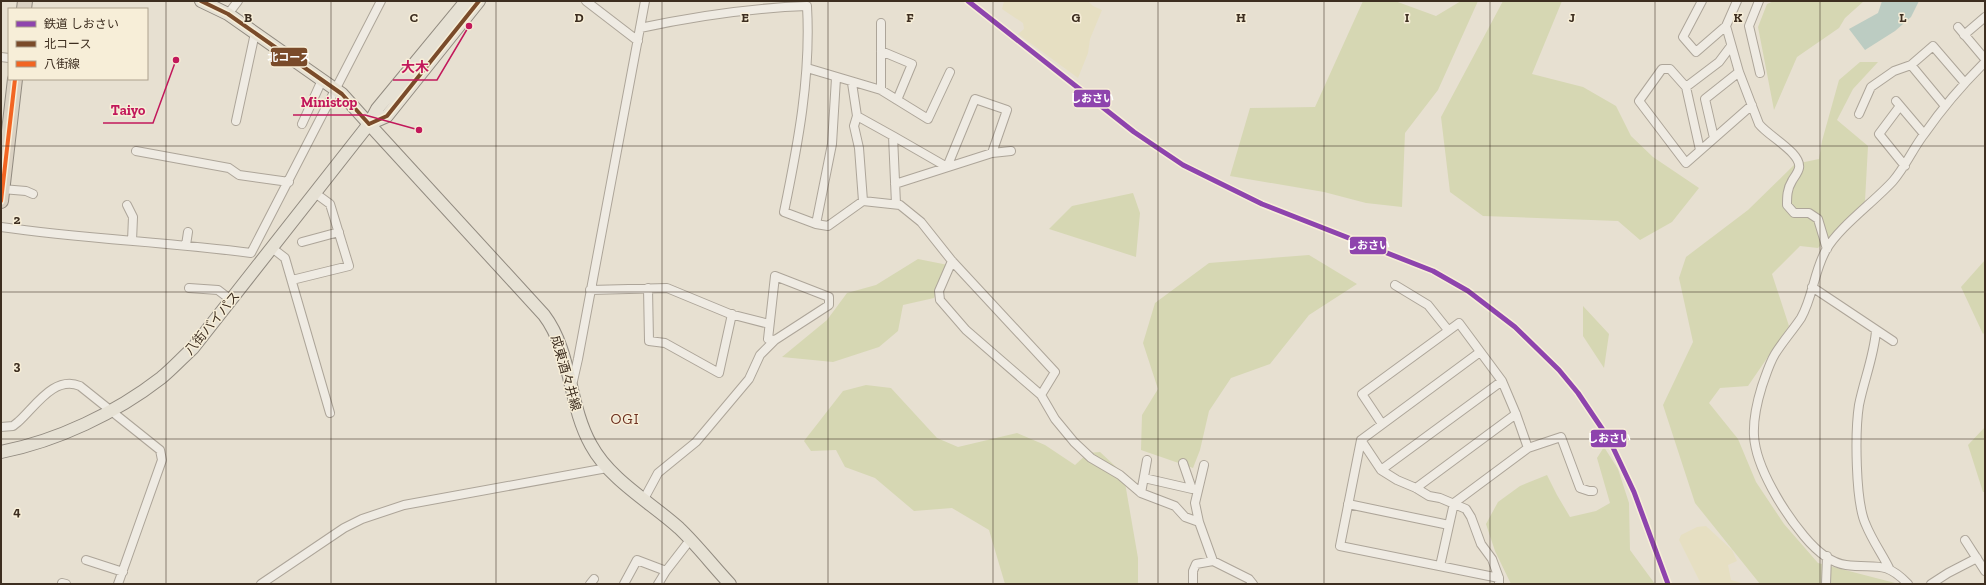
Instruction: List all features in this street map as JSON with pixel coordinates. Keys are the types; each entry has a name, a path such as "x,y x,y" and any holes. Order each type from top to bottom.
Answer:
{"highway":[{"path":"2,195 5,134 15,80"}],"main road":[{"name":"成東酒々井線","path":"201,1 228,14 348,99 369,124 548,320 557,334 584,432 591,446 607,468 680,529 730,584"},
{"name":"八街バイパス","path":"1,452 52,438 86,424 166,373 193,348 369,124 377,109 466,1"},
{"name":"八街バイパス","path":"369,124 387,116 479,1"}],"street":[{"path":"228,14 238,1"},
{"path":"1,227 47,234 186,245 251,253 382,1"},
{"path":"586,1 638,41"},
{"path":"569,382 573,381 578,359 645,1"},
{"path":"1702,1 1683,37 1696,52 1726,26 1736,1"},
{"path":"1759,1 1748,26 1760,73"},
{"path":"640,28 701,15 807,6 807,68 797,148 784,212 816,224 828,226 863,201 900,205 922,222 952,261 1055,372 1041,395"},
{"path":"1964,34 1985,17"},
{"path":"881,23 881,90"},
{"path":"1726,26 1739,72 1759,124 1764,131 1796,155 1800,162 1799,169 1789,188 1787,205 1794,214 1809,213 1818,219 1827,249"},
{"path":"1958,27 1985,59"},
{"path":"236,121 255,33"},
{"path":"1686,87 1719,62 1731,46"},
{"path":"1859,114 1870,87 1894,71 1911,65 1933,46 1964,82"},
{"path":"881,51 912,64 897,100"},
{"path":"1889,568 1872,565 1845,565 1813,547 1802,535 1776,495 1759,460 1754,437 1756,411 1766,373 1775,354 1802,317 1817,270 1827,249 1893,181 1905,166 1924,134 1945,106 1964,82 1985,62"},
{"path":"1911,65 1945,106"},
{"path":"807,68 852,83 881,90 928,119 950,72"},
{"path":"1700,150 1686,87 1670,69 1662,69 1639,101 1686,163 1752,105"},
{"path":"1714,138 1705,99 1739,72"},
{"path":"816,224 832,144 836,78"},
{"path":"302,124 322,80"},
{"path":"852,83 857,116 854,126 859,148 863,201"},
{"path":"947,167 975,99 1007,110 992,153"},
{"path":"1905,166 1879,134 1898,104 1924,134"},
{"path":"857,116 947,167"},
{"path":"893,136 896,204"},
{"path":"136,151 229,168 239,175 289,182"},
{"path":"895,184 992,153 1011,151"},
{"path":"2,195 26,191 33,194"},
{"path":"292,280 349,266 330,204 315,193"},
{"path":"127,205 133,217 132,241"},
{"path":"186,245 188,232"},
{"path":"302,242 339,232"},
{"path":"272,248 285,258 330,413"},
{"path":"952,261 939,291 940,300 966,330 1041,395 1055,419 1074,442 1092,458 1120,475 1141,493 1176,506 1185,517 1199,522"},
{"path":"644,499 658,473 696,442 749,379 760,355 775,340 829,305 829,298 775,276 768,339 775,340"},
{"path":"1395,285 1428,305 1448,330"},
{"path":"1812,287 1893,341"},
{"path":"189,288 218,290 231,300"},
{"path":"648,288 649,341 665,343 719,373 732,314"},
{"path":"590,290 667,288 732,314 769,324"},
{"path":"1382,424 1362,394 1459,323 1502,381 1528,448"},
{"path":"1876,331 1875,346 1864,378 1859,407 1857,466 1862,512 1865,525 1889,568 1908,584"},
{"path":"1480,352 1361,440 1340,546 1440,566 1499,581"},
{"path":"1382,470 1502,381"},
{"path":"1,427 13,426 55,387 65,384 75,384 80,386 160,450 162,460 118,584"},
{"path":"1416,488 1516,414"},
{"path":"1440,566 1454,503 1528,448 1561,437 1580,488 1593,491"},
{"path":"1361,440 1382,470 1397,480 1416,488 1429,496 1454,503 1466,509 1471,517 1481,544 1492,559 1499,581"},
{"path":"1141,493 1147,460"},
{"path":"1144,478 1192,489 1183,463"},
{"path":"1204,466 1195,503 1199,522 1213,561"},
{"path":"261,584 344,528 386,510 404,504 607,468"},
{"path":"1348,504 1449,525"},
{"path":"658,584 690,540"},
{"path":"1965,540 1985,571"},
{"path":"1826,584 1827,556"},
{"path":"1931,584 1977,558"},
{"path":"86,560 123,572"},
{"path":"624,584 637,560 666,571"},
{"path":"1193,584 1193,571 1196,564 1213,561 1249,579 1253,584"}],"shaded area":[{"path":"1004,1 1088,1 1093,6 1102,10 1090,39 1088,53 1078,78 1018,34 1024,29 1023,23 1002,9"},
{"path":"1882,1 1919,1 1911,17 1895,31 1865,50 1849,29 1878,13"},
{"path":"1706,526 1732,550 1737,561 1728,565 1731,580 1745,584 1701,584 1679,540 1681,535 1697,527"}],"green space":[{"path":"1363,1 1395,1 1436,16 1461,1 1478,1 1438,90 1405,133 1402,207 1366,203 1324,192 1230,176 1250,108 1315,107"},
{"path":"1503,1 1562,1 1532,74 1583,87 1616,106 1631,136 1653,157 1699,188 1672,222 1640,240 1618,221 1483,216 1450,192 1441,117"},
{"path":"1774,1 1864,1 1845,18 1839,28 1797,57 1774,110 1758,27 1767,4"},
{"path":"1860,62 1878,62 1853,89 1837,120 1868,146 1865,201 1818,248 1800,246 1772,274 1789,326 1748,386 1720,388 1709,403 1738,439 1756,482 1784,524 1818,563 1899,584 1760,584 1695,503 1663,405 1693,342 1679,278 1686,257 1748,210 1795,164 1819,159 1822,141 1839,80"},
{"path":"1133,193 1140,213 1136,257 1049,229 1072,206"},
{"path":"1309,255 1357,284 1309,315 1270,364 1231,378 1209,411 1200,450 1193,468 1141,450 1142,415 1158,389 1143,343 1155,303 1209,263"},
{"path":"918,259 948,265 934,298 903,305 898,331 879,347 833,362 782,357 827,320 847,293 876,285"},
{"path":"1985,260 1985,332 1983,334 1961,287"},
{"path":"1583,306 1609,334 1604,368 1583,336"},
{"path":"866,385 891,388 937,438 958,447 1017,433 1045,445 1075,465 1088,453 1100,452 1124,477 1138,558 1138,584 1005,584 989,530 952,508 914,511 875,478 845,467 836,450 811,451 804,441 843,391"},
{"path":"1985,427 1985,492 1983,492 1968,445"},
{"path":"1604,447 1618,469 1629,503 1630,550 1655,584 1511,584 1495,551 1486,524 1498,502 1520,486 1547,475 1570,517 1596,511 1610,503 1597,458"}],"rail line":[{"name":"しおさい","path":"968,1 1134,132 1183,165 1262,204 1433,271 1468,291 1515,327 1559,370 1578,393 1609,439 1634,492 1668,584"}],"transit line":[{"name":"北コース","path":"201,1 228,14 342,94 369,124"},
{"name":"北コース","path":"369,124 387,116 479,1"},
{"name":"八街線","path":"1,201 15,80"}],"place":[{"name":"大木","path":"469,26"},
{"name":"Taiyo","path":"176,60"},
{"name":"Ministop","path":"419,130"}],"district":[{"name":"OGI","path":"625,419"}]}
